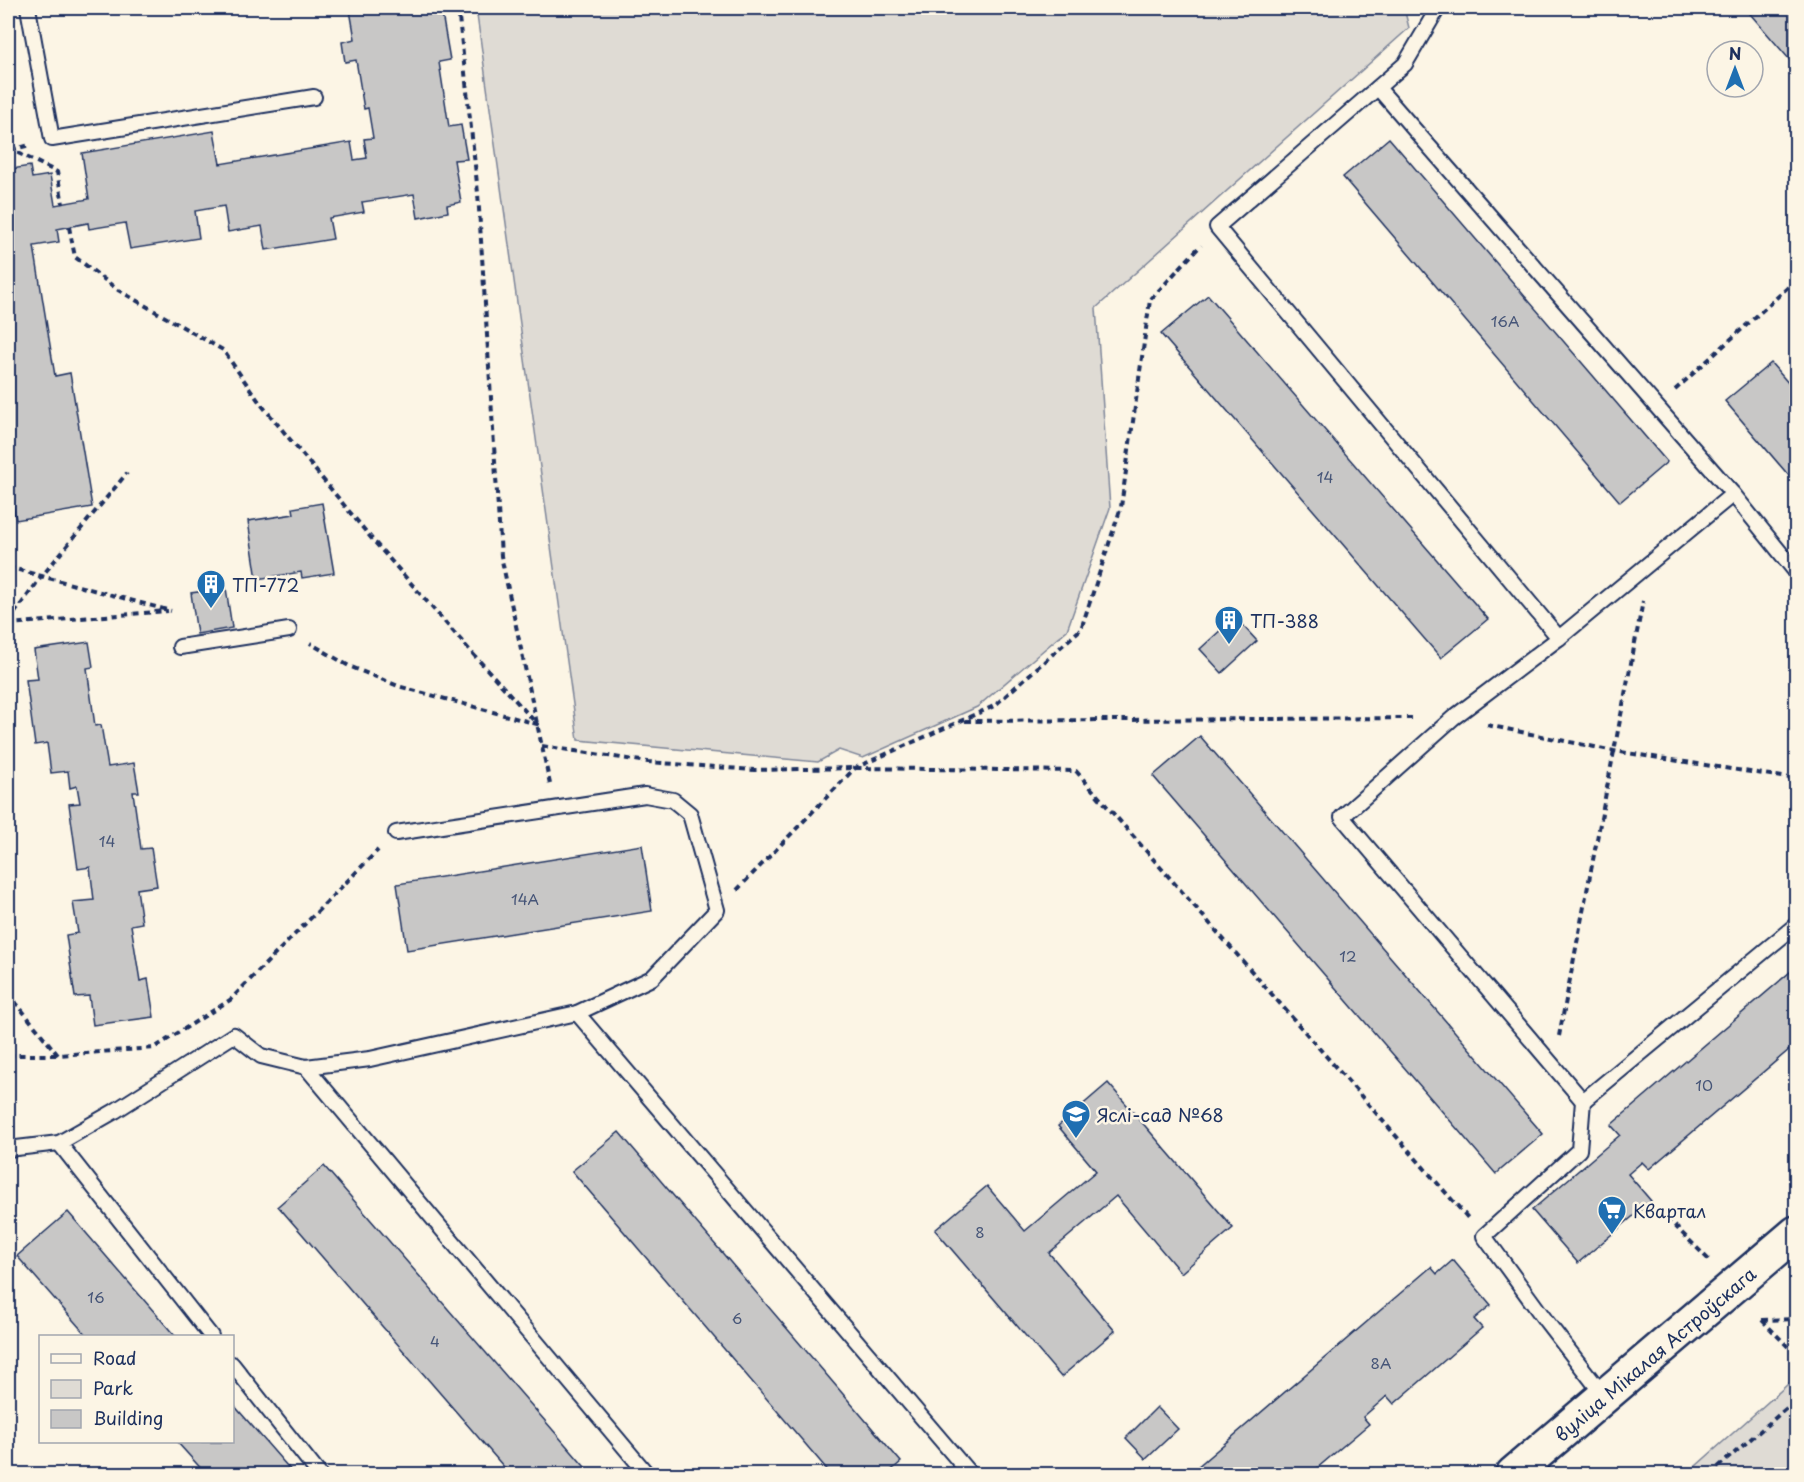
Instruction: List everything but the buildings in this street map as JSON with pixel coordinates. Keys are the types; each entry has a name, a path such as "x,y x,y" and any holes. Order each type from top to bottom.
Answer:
{"main road":[{"name":"вуліца Мікалая Астроўскага","path":"1513,1474 1797,1233"}],"lane":[{"path":"28,8 52,140 314,98"},
{"path":"1438,8 1405,64 1217,227 1559,638"},
{"path":"1378,88 1733,494 1797,572"},
{"path":"1583,1101 1342,817 1452,718 1559,638 1733,494"},
{"path":"180,647 289,630"},
{"path":"8,1149 59,1143 116,1111 234,1035 261,1056 306,1067 370,1059 578,1013 652,978 717,910 690,814 673,800 645,795 396,832"},
{"path":"1604,1396 1484,1236 1579,1150 1583,1101 1797,926"},
{"path":"578,1013 970,1474"},
{"path":"306,1067 647,1474"},
{"path":"59,1143 210,1335"},
{"path":"234,1367 319,1474"}],"path":[{"path":"458,8 478,192 501,556 555,809"},
{"path":"8,148 57,171 63,204"},
{"path":"69,227 75,257 118,290 223,350 260,403 372,539 537,724"},
{"path":"717,910 855,768 994,706 1081,628 1121,507 1150,300 1217,227"},
{"path":"1657,407 1797,280"},
{"path":"8,623 42,576 127,473"},
{"path":"1553,1067 1650,562"},
{"path":"8,567 171,611 8,623"},
{"path":"289,630 349,666 398,686 537,724"},
{"path":"962,721 1452,718 1614,751 1797,779"},
{"path":"542,746 648,762 754,770 855,768 1076,771 1484,1236"},
{"path":"8,1055 58,1055 154,1048 230,1000 396,832"},
{"path":"8,993 58,1055"},
{"path":"1667,1218 1717,1268"},
{"path":"1797,1319 1762,1320 1797,1355"},
{"path":"1710,1474 1797,1400"}],"green space":[{"path":"476,8 1404,8 1409,28 1096,308 1110,508 1067,630 977,707 863,758 839,750 818,762 578,740"},
{"path":"1796,1377 1796,1474 1687,1474"}],"place":[{"name":"ТП-772","path":"211,610"},
{"name":"ТП-388","path":"1229,646"},
{"name":"Яслі-сад №68","path":"1076,1140"},
{"name":"Квартал","path":"1612,1236"}]}
